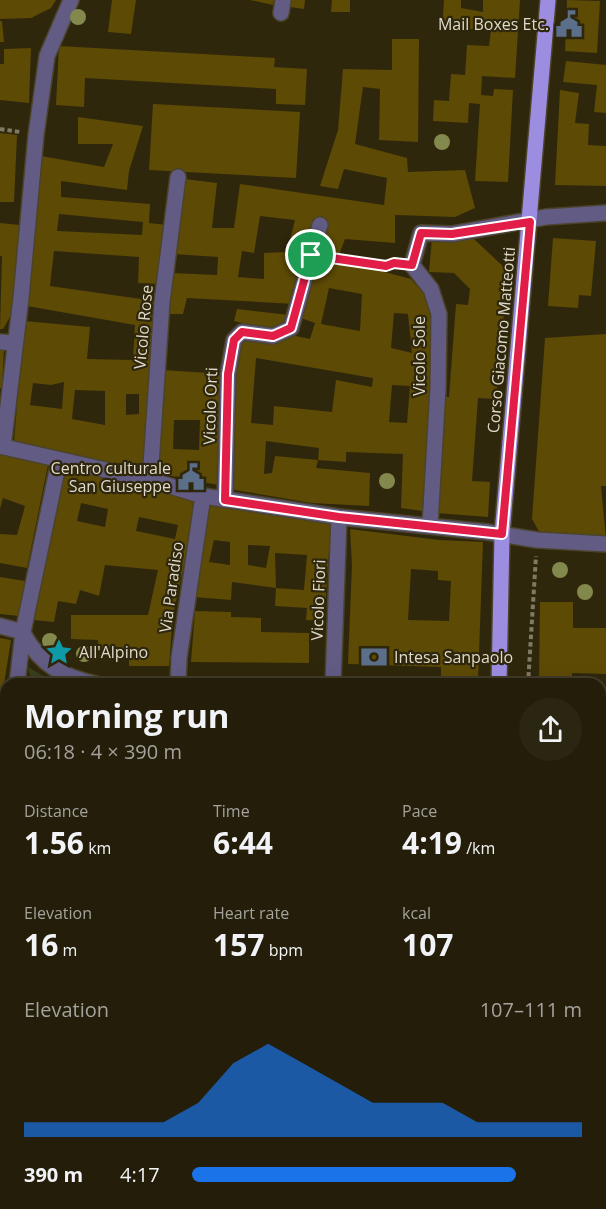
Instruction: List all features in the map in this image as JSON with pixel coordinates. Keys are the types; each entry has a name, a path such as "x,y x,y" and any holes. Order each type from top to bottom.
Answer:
{"main road":[{"name":"Corso Giacomo Matteotti","path":"499,678 502,534 548,0"}],"street":[{"path":"71,0 47,56 8,343 1,446 150,480 203,496 225,500 339,517 430,525 537,540 606,544"},
{"name":"Vicolo Rose","path":"150,480 162,302 178,177"},
{"path":"412,265 421,233 452,234 546,218 606,213"},
{"name":"Vicolo Orti","path":"225,500 228,374 234,340 242,332 273,336 291,328 320,225"},
{"name":"Vicolo Sole","path":"412,265 431,289 439,314 438,388 430,525"},
{"path":"18,678 23,632 59,461"},
{"name":"Via Paradiso","path":"178,678 179,658 203,496"},
{"name":"Vicolo Fiori","path":"333,678 339,517"},
{"path":"0,626 23,632 34,652 48,666 72,678"}],"path":[{"path":"311,255 386,266 394,263 412,265"},
{"path":"528,678 537,540"}],"green space":[{"path":"28,667 47,678 31,678"}],"building":[{"path":"0,0 56,0 51,8 31,18 0,19"},
{"path":"112,0 136,0 131,34 108,32"},
{"path":"250,0 274,0 273,5"},
{"path":"284,0 305,0 304,9 283,6"},
{"path":"332,0 350,0 350,12 331,12"},
{"path":"444,0 461,0 461,8 483,12 483,0 520,0 515,78 482,76 481,95 493,96 494,89 513,90 508,182 475,181 480,104 469,103 468,123 433,121 434,100 449,101 451,74 465,75 467,45 489,46 491,30 442,28"},
{"path":"567,0 600,1 597,53 565,51"},
{"path":"0,21 2,21 4,42 0,42"},
{"path":"392,39 419,39 418,142 379,140 380,89 363,87 355,144 407,158 408,172 465,170 475,208 455,217 395,215 395,243 345,239 339,255 320,253 327,222 295,304 187,298 183,314 167,314 171,273 217,275 218,257 174,254 185,179 217,183 212,228 234,228 240,184 384,205 387,178 344,169 338,189 320,186 338,130 343,69 392,70","holes":["260,216 295,220 287,252 264,253 264,279 238,277 242,251 254,253"]},
{"path":"59,46 275,58 274,67 307,69 305,105 276,104 276,89 85,78 84,107 56,105"},
{"path":"31,48 29,103 0,100 0,64 4,64 4,49"},
{"path":"566,61 606,65 606,113 594,112 597,85 563,82"},
{"path":"560,90 579,93 575,123 589,124 588,145 606,146 606,186 555,185"},
{"path":"153,104 300,112 296,178 149,170"},
{"path":"78,117 143,126 129,171 127,190 61,181 61,197 150,204 149,223 167,225 159,284 138,283 139,257 54,251 50,286 155,301 146,471 14,441 24,321 90,327 87,359 133,360 135,325 27,306 41,156 104,167 113,144 78,144","holes":["59,214 143,222 142,235 57,231","64,382 62,409 30,405 33,383 51,385","75,390 105,391 105,425 72,419","126,394 139,394 139,414 126,415"]},
{"path":"0,133 17,135 14,202 0,202"},
{"path":"0,223 20,225 15,308 3,329 0,329 2,256 0,256"},
{"path":"432,238 474,239 508,271 496,399 478,398 472,481 490,482 488,517 436,513 441,396 449,397 456,304 468,305 470,289 454,273 429,272"},
{"path":"553,238 596,241 591,296 579,295 578,308 548,306"},
{"path":"316,261 381,271 411,279 431,301 434,362 422,511 401,508 403,454 346,452 346,462 318,460 316,468 370,473 369,506 312,503 229,489 238,347 248,337 283,341 287,334 310,339 315,323 298,317","holes":["329,288 362,294 360,331 321,324","394,313 408,314 412,353 391,348","256,358 373,378 372,387 336,380 332,412 274,406 273,425 251,423","392,385 410,386 407,423 389,422","266,441 319,448 318,460 275,456 272,473 264,474"]},
{"path":"237,309 289,315 285,326 276,331 234,321"},
{"path":"606,334 606,486 601,486 606,539 541,535 532,519 545,338"},
{"path":"0,349 4,349 2,388 0,388"},
{"path":"163,370 223,374 218,485 157,473","holes":["174,420 200,420 199,450 173,449"]},
{"path":"0,453 48,465 27,568 0,563 0,534 17,535 25,506 3,498 0,509"},
{"path":"65,467 198,501 173,615 169,666 129,666 129,648 98,649 98,640 71,639 71,615 148,615 158,570 105,565 99,596 80,590 76,604 58,601 54,622 33,620","holes":["81,503 108,509 105,527 77,521","139,517 178,525 175,539 136,531"]},
{"path":"209,505 331,522 324,621 306,620 307,608 275,606 276,588 232,582 231,600 194,597","holes":["214,540 230,542 230,565 209,562","248,545 270,546 266,568 248,565","275,553 307,555 304,590 276,588"]},
{"path":"350,529 439,540 483,542 478,678 441,678 441,667 348,664 352,565","holes":["411,569 438,571 438,580 451,581 449,621 408,620"]},
{"path":"0,577 25,581 19,616 0,614"},
{"path":"540,602 573,602 573,628 606,628 606,674 572,673 572,678 539,678"},
{"path":"195,611 231,612 231,617 261,618 261,632 309,633 309,663 191,662"},
{"path":"0,638 11,640 5,678 0,678"}],"place":[{"name":"Mail Boxes Etc.","path":"569,24"},
{"name":"Centro culturale San Giuseppe","path":"191,477"},
{"name":"All'Alpino","path":"59,652"},
{"name":"Intesa Sanpaolo","path":"374,657"}],"route":[{"path":"530,222 502,534 339,517 225,500 228,374 234,340 242,332 273,336 291,328 311,255 386,266 394,263 412,265 421,233 452,234 530,222"}]}
